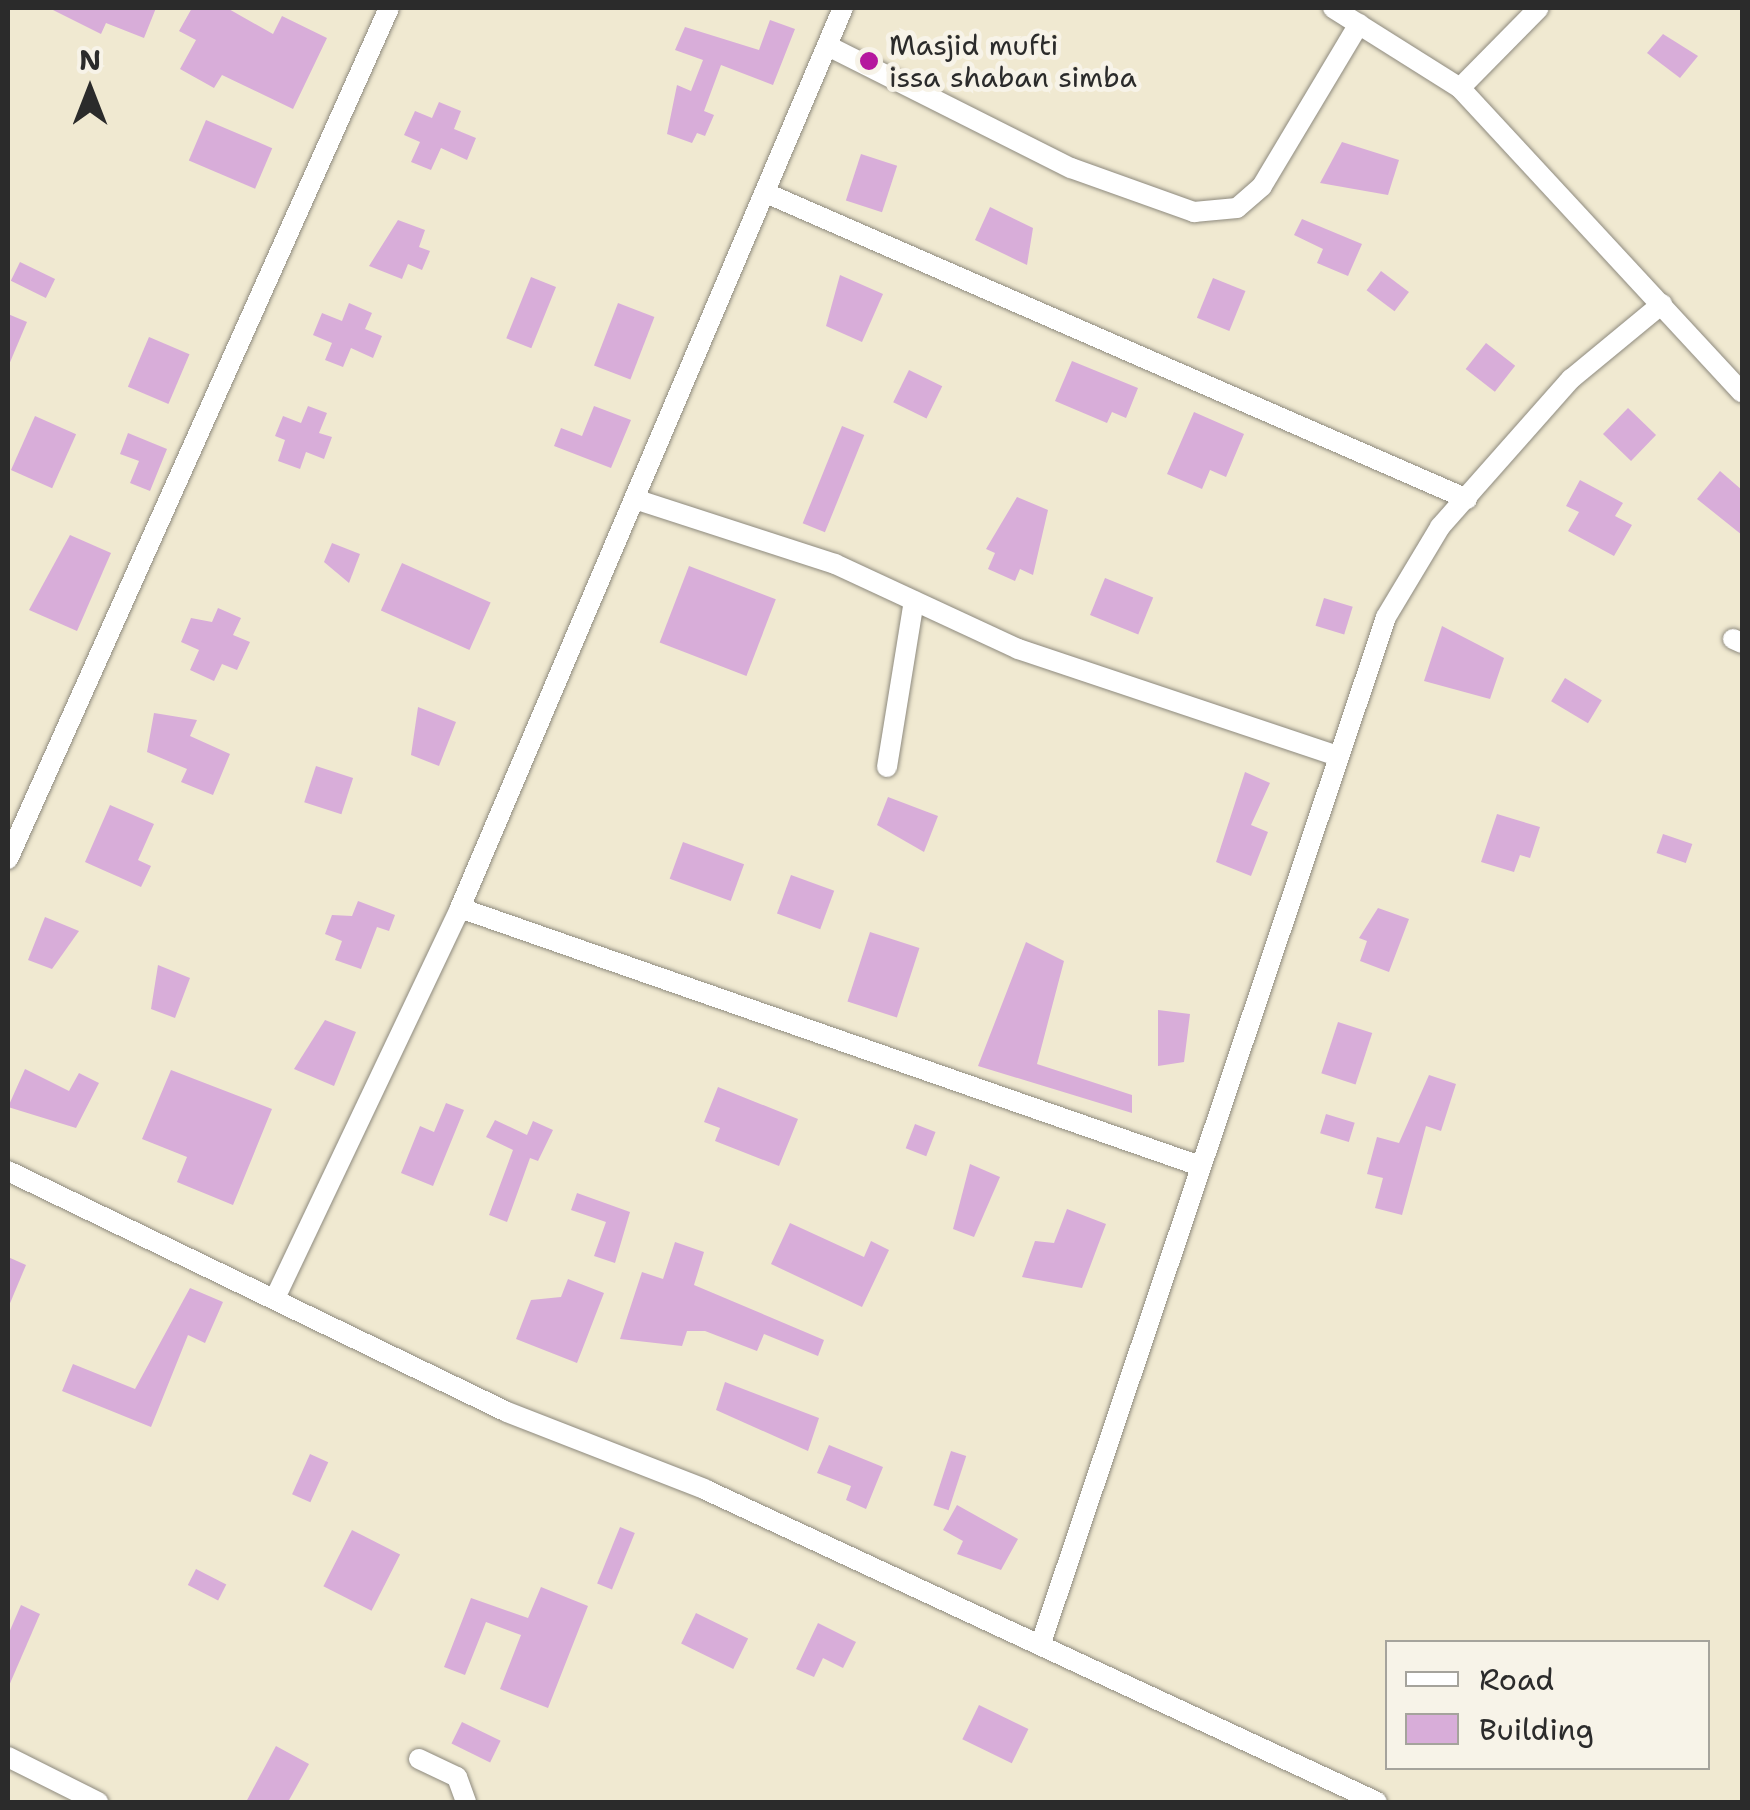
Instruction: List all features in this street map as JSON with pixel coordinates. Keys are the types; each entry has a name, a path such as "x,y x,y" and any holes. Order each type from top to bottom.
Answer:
{"street":[{"path":"8,859 390,8"},
{"path":"276,1296 460,908 638,500 842,8"},
{"path":"1334,8 1460,88 1742,392"},
{"path":"1460,88 1539,8"},
{"path":"828,46 1071,168 1194,212 1237,208 1262,186 1359,24"},
{"path":"766,193 1467,498"},
{"path":"1041,1643 1334,754 1410,566 1570,379 1662,304"},
{"path":"638,500 763,537 1018,649 1334,754"},
{"path":"887,767 914,601"},
{"path":"460,908 1200,1166"},
{"path":"8,1171 276,1296 507,1412 704,1490 1377,1802"},
{"path":"8,1757 98,1802"},
{"path":"419,1759 464,1782 466,1802"}],"building":[{"path":"49,8 156,8 144,38 106,23 101,34"},
{"path":"192,8 227,8 273,34 282,16 327,38 293,109 222,75 214,88 180,69 196,40 179,31"},
{"path":"770,20 795,29 773,85 721,65 704,111 714,115 705,136 697,133 692,143 667,134 677,85 691,91 703,60 675,50 685,27 759,50"},
{"path":"1663,34 1698,56 1680,78 1647,53"},
{"path":"439,102 461,111 454,129 476,138 467,160 441,148 431,170 411,162 420,142 404,135 415,111 432,118"},
{"path":"206,120 272,148 255,189 189,161"},
{"path":"1342,142 1399,160 1388,195 1320,183"},
{"path":"861,154 897,166 882,212 846,201"},
{"path":"990,207 1033,228 1027,265 975,240"},
{"path":"1302,219 1362,244 1348,276 1317,263 1323,249 1294,235"},
{"path":"398,220 425,230 419,247 430,251 422,270 408,264 402,279 369,266"},
{"path":"20,262 55,279 46,298 11,281"},
{"path":"1381,271 1409,292 1395,311 1367,290"},
{"path":"840,275 883,294 862,342 826,326"},
{"path":"531,277 556,287 531,348 506,338"},
{"path":"1213,278 1245,291 1229,331 1197,318"},
{"path":"349,303 372,313 365,329 382,336 373,358 351,348 343,367 325,360 332,343 313,335 322,313 342,321"},
{"path":"618,303 654,317 630,380 594,366"},
{"path":"8,314 27,322 8,367"},
{"path":"149,337 190,354 168,404 128,387"},
{"path":"1486,343 1515,366 1495,392 1466,369"},
{"path":"1072,361 1138,388 1126,418 1112,412 1107,423 1055,401"},
{"path":"909,370 942,386 926,419 893,402"},
{"path":"308,406 327,413 319,433 332,437 324,459 306,452 300,469 278,461 285,440 275,436 283,416 301,423"},
{"path":"594,406 631,420 611,468 554,446 561,428 582,436"},
{"path":"1628,408 1656,435 1631,461 1603,434"},
{"path":"1194,412 1244,434 1226,477 1210,470 1202,489 1167,474"},
{"path":"35,416 76,434 52,488 11,470"},
{"path":"842,426 864,435 825,532 803,523"},
{"path":"128,433 167,449 150,491 130,483 139,461 120,454"},
{"path":"1720,471 1742,490 1742,535 1697,499"},
{"path":"1580,480 1623,503 1615,516 1632,525 1614,556 1568,531 1579,512 1566,506"},
{"path":"1017,497 1048,510 1033,575 1020,569 1015,581 988,569 995,553 986,549"},
{"path":"70,535 111,553 77,631 29,610"},
{"path":"332,543 360,554 349,583 324,562"},
{"path":"402,563 491,602 469,650 381,611"},
{"path":"689,566 776,599 746,676 660,643"},
{"path":"1105,578 1153,597 1138,635 1090,615"},
{"path":"1324,598 1353,607 1344,635 1316,626"},
{"path":"218,608 241,618 233,635 250,642 237,670 222,664 214,681 190,670 199,650 181,642 191,618 212,622"},
{"path":"1442,626 1504,658 1490,699 1424,681"},
{"path":"1565,678 1602,700 1588,723 1551,701"},
{"path":"418,707 456,722 439,766 411,755"},
{"path":"154,713 197,720 190,736 230,754 213,795 181,782 187,769 147,752"},
{"path":"316,766 353,778 341,814 304,802"},
{"path":"1245,772 1270,783 1251,825 1268,832 1251,876 1216,862"},
{"path":"888,797 938,816 924,852 877,825"},
{"path":"110,805 154,824 138,860 151,866 141,887 85,862"},
{"path":"1497,814 1540,827 1530,858 1520,855 1514,872 1481,862"},
{"path":"1663,834 1692,844 1686,863 1656,853"},
{"path":"683,842 744,864 731,901 670,879"},
{"path":"791,875 834,891 820,929 777,914"},
{"path":"358,901 395,915 389,931 377,927 361,969 335,960 342,941 325,934 332,915 352,916"},
{"path":"1378,908 1409,919 1389,972 1360,961 1367,941 1359,938"},
{"path":"45,917 79,931 52,969 28,960"},
{"path":"870,932 919,948 897,1017 847,1001"},
{"path":"1026,942 1064,961 1037,1064 1132,1095 1132,1113 978,1066"},
{"path":"158,965 190,978 175,1018 151,1009"},
{"path":"1158,1010 1190,1014 1184,1062 1158,1066"},
{"path":"325,1020 356,1032 334,1086 294,1069"},
{"path":"1338,1022 1372,1033 1356,1084 1321,1073"},
{"path":"25,1069 69,1091 79,1073 99,1083 76,1128 8,1107"},
{"path":"171,1070 272,1109 233,1205 177,1182 187,1157 142,1139"},
{"path":"1429,1075 1456,1084 1441,1131 1426,1126 1402,1215 1375,1208 1383,1178 1367,1174 1377,1137 1399,1143"},
{"path":"718,1087 798,1119 779,1166 715,1141 720,1128 704,1122"},
{"path":"446,1103 464,1110 433,1186 401,1173 420,1126 434,1132"},
{"path":"1326,1114 1355,1123 1349,1142 1320,1133"},
{"path":"495,1120 527,1135 533,1121 553,1130 538,1161 530,1158 507,1222 489,1215 513,1150 486,1137"},
{"path":"915,1124 936,1132 926,1156 906,1148"},
{"path":"970,1164 1000,1177 974,1237 953,1229"},
{"path":"577,1193 630,1212 615,1263 594,1256 606,1222 571,1210"},
{"path":"1067,1209 1106,1224 1082,1288 1022,1277 1035,1241 1054,1243"},
{"path":"790,1223 864,1257 871,1241 889,1250 862,1307 771,1264"},
{"path":"675,1242 704,1252 694,1285 824,1340 818,1356 764,1334 757,1351 705,1331 687,1331 682,1346 620,1339 642,1272 663,1279"},
{"path":"8,1257 26,1265 8,1308"},
{"path":"568,1279 604,1293 577,1363 516,1339 531,1300 561,1297"},
{"path":"190,1288 223,1302 205,1343 188,1335 151,1427 62,1391 73,1364 135,1389"},
{"path":"725,1382 819,1418 808,1451 716,1410"},
{"path":"829,1445 883,1467 866,1509 846,1500 851,1486 817,1473"},
{"path":"951,1451 966,1456 949,1510 933,1505"},
{"path":"310,1454 328,1462 310,1502 292,1494"},
{"path":"957,1505 1018,1539 1001,1570 957,1554 963,1541 943,1530"},
{"path":"620,1527 635,1533 612,1590 597,1584"},
{"path":"352,1530 400,1555 372,1611 323,1586"},
{"path":"196,1569 226,1584 218,1600 188,1585"},
{"path":"541,1587 588,1606 548,1708 500,1689 521,1635 486,1622 465,1675 444,1667 471,1598 528,1618"},
{"path":"21,1605 40,1614 8,1688 8,1635"},
{"path":"696,1613 748,1638 733,1669 681,1644"},
{"path":"818,1623 856,1642 843,1668 823,1658 814,1677 796,1669"},
{"path":"979,1705 1028,1729 1012,1763 962,1739"},
{"path":"462,1722 501,1741 490,1762 451,1744"},
{"path":"276,1746 309,1764 288,1802 246,1802"}],"place":[{"name":"Masjid mufti issa shaban simba","path":"869,61"}]}
